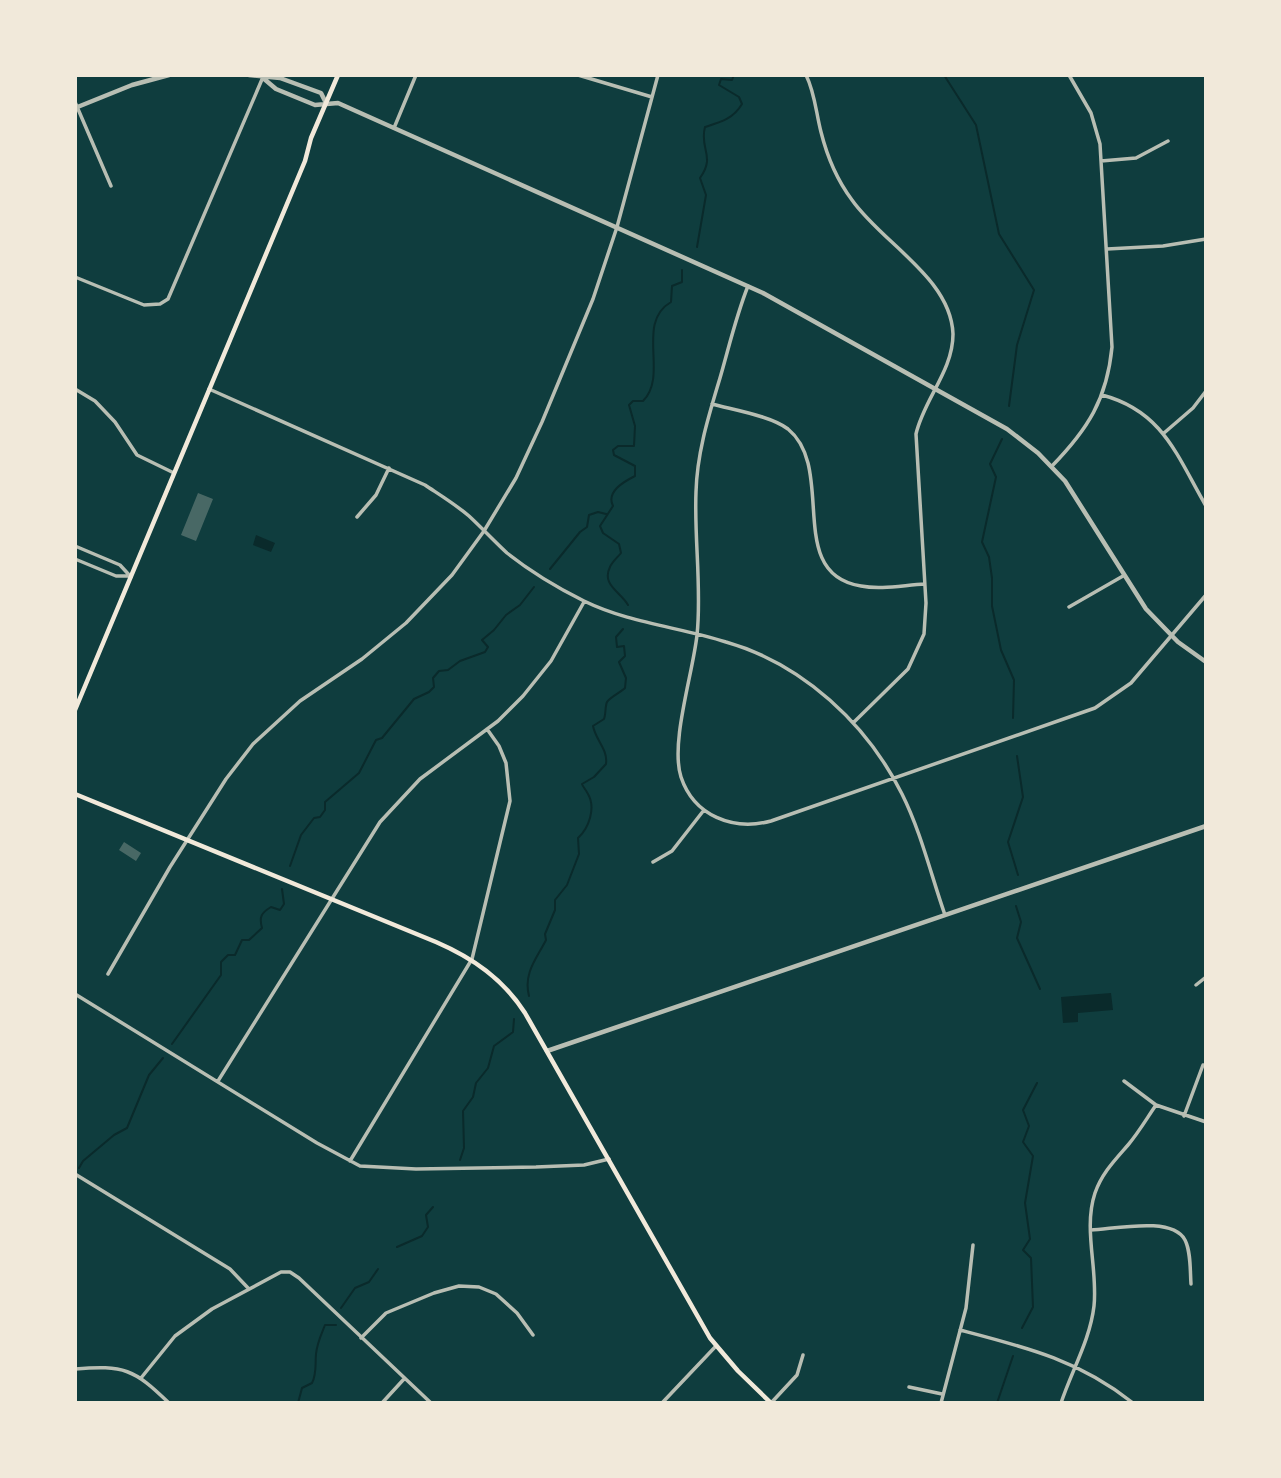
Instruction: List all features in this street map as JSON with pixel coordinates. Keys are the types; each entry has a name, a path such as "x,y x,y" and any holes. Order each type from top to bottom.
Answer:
{"main road":[{"path":"76,709 305,161 311,138 338,75"},
{"path":"75,794 472,959 512,995 526,1013 716,1346 771,1403"}],"street":[{"path":"111,186 76,106 132,85 169,75"},
{"path":"249,75 280,78 321,93 326,103"},
{"path":"394,128 416,75"},
{"path":"578,75 652,97"},
{"path":"108,974 155,891 231,772 258,738 300,701 362,659 406,622 452,575 484,531 516,478 583,324 617,227 657,75"},
{"path":"806,75 814,95 825,146 841,183 864,216 932,282 944,301 952,323 952,346 947,365 919,422 915,445 926,621 915,659 900,679 853,723"},
{"path":"1052,466 1080,435 1102,395 1112,347 1098,136 1091,113 1069,75"},
{"path":"263,77 276,89 315,105 338,103 748,286 1007,429 1052,466 1074,493 1146,610 1171,636 1206,662"},
{"path":"75,277 144,305 160,304 168,299 263,77"},
{"path":"1101,161 1136,158 1168,141"},
{"path":"1107,249 1163,246 1206,239"},
{"path":"748,286 701,447 696,491 697,634 677,760 687,790 704,810 727,822 760,824 1095,709 1131,683 1206,595"},
{"path":"208,388 389,468 443,497 506,552 542,578 585,601 624,617 745,648 782,666 819,691 853,723 875,749 893,779 911,815 946,915"},
{"path":"75,389 98,404 115,422 137,455 174,473"},
{"path":"1164,433 1193,408 1206,391"},
{"path":"1102,395 1137,408 1164,433 1206,506"},
{"path":"712,404 775,422 790,430 802,444 810,464 819,552 828,568 838,577 862,587 925,584"},
{"path":"358,517 376,495 389,468"},
{"path":"75,546 120,565 131,577"},
{"path":"75,559 116,576 131,577"},
{"path":"1069,607 1123,576"},
{"path":"218,1081 366,842 391,808 420,779 488,729 523,696 559,649 585,601"},
{"path":"350,1161 472,959 510,801 506,763 488,729"},
{"path":"653,862 672,851 704,810"},
{"path":"547,1051 1206,826"},
{"path":"1196,985 1206,977"},
{"path":"75,994 350,1161 366,1167 416,1169 573,1166 609,1159"},
{"path":"1184,1116 1203,1065"},
{"path":"1124,1081 1156,1105 1206,1122"},
{"path":"1061,1403 1088,1336 1094,1304 1091,1209 1099,1184 1112,1163 1156,1105"},
{"path":"75,1174 230,1269 249,1289"},
{"path":"1091,1230 1162,1226 1175,1229 1187,1245 1191,1284"},
{"path":"941,1403 970,1286 973,1245"},
{"path":"141,1378 175,1336 187,1326 277,1273 290,1272 431,1403"},
{"path":"361,1338 386,1313 434,1293 459,1286 485,1289 506,1300 533,1335"},
{"path":"960,1330 1037,1350 1075,1365 1133,1403"},
{"path":"662,1403 716,1346"},
{"path":"771,1403 797,1375 803,1355"},
{"path":"75,1369 116,1368 134,1373 169,1403"},
{"path":"382,1403 404,1379"},
{"path":"909,1387 942,1394"}],"water":[{"path":"256,535 275,543 271,552 253,545"},
{"path":"1111,993 1113,1010 1078,1013 1078,1022 1063,1023 1061,997"}],"building":[{"path":"198,493 213,499 196,541 181,535"},
{"path":"124,842 141,853 136,861 119,850"}],"waterway":[{"path":"697,247 706,195 700,178 707,164 705,127 731,117 742,104 739,97 719,85 721,79 732,80 734,75"},
{"path":"944,75 976,125 999,234 1034,290 1017,345 1009,406"},
{"path":"628,605 608,579 611,565 621,553 619,544 603,533 600,526 613,506 611,501 614,492 621,484 635,476 635,466 614,455 613,450 618,446 634,446 635,426 629,405 633,401 643,401 650,390 655,323 661,311 671,302 672,286 682,282 682,270"},
{"path":"1002,439 990,464 996,477 982,542 989,557 992,606 1001,650 1014,680 1013,718"},
{"path":"550,569 587,527 589,515 598,512 606,514"},
{"path":"290,866 301,835 314,818 320,817 325,810 325,802 359,773 376,740 382,738 414,699 434,687 433,678 439,671 448,670 460,661 485,652 488,647 482,640 506,615 520,605 534,587"},
{"path":"529,996 529,973 546,940 545,934 555,910 555,900 567,885 579,854 578,838 590,818 590,800 582,784 594,777 606,764 605,754 593,726 604,719 608,700 625,688 626,678 619,662 625,656 624,646 617,647 616,637 623,629"},
{"path":"1017,756 1023,797 1008,842 1018,875"},
{"path":"172,1044 221,975 221,962 228,955 235,955 242,940 249,940 262,928 261,918 265,911 271,907 280,910 284,904 282,889"},
{"path":"1016,906 1021,922 1017,938 1040,989"},
{"path":"460,1160 464,1148 463,1111 473,1097 476,1083 488,1068 494,1046 513,1032 514,1019"},
{"path":"79,1168 83,1161 114,1135 127,1128 149,1075 163,1058"},
{"path":"1022,1328 1033,1307 1031,1258 1023,1250 1030,1239 1025,1203 1033,1156 1023,1142 1029,1126 1023,1110 1037,1083"},
{"path":"397,1247 422,1236 428,1227 426,1215 433,1207"},
{"path":"341,1308 355,1288 369,1282 378,1269"},
{"path":"298,1403 302,1388 314,1379 317,1346 325,1325 336,1325"},
{"path":"997,1403 1013,1356"}]}
